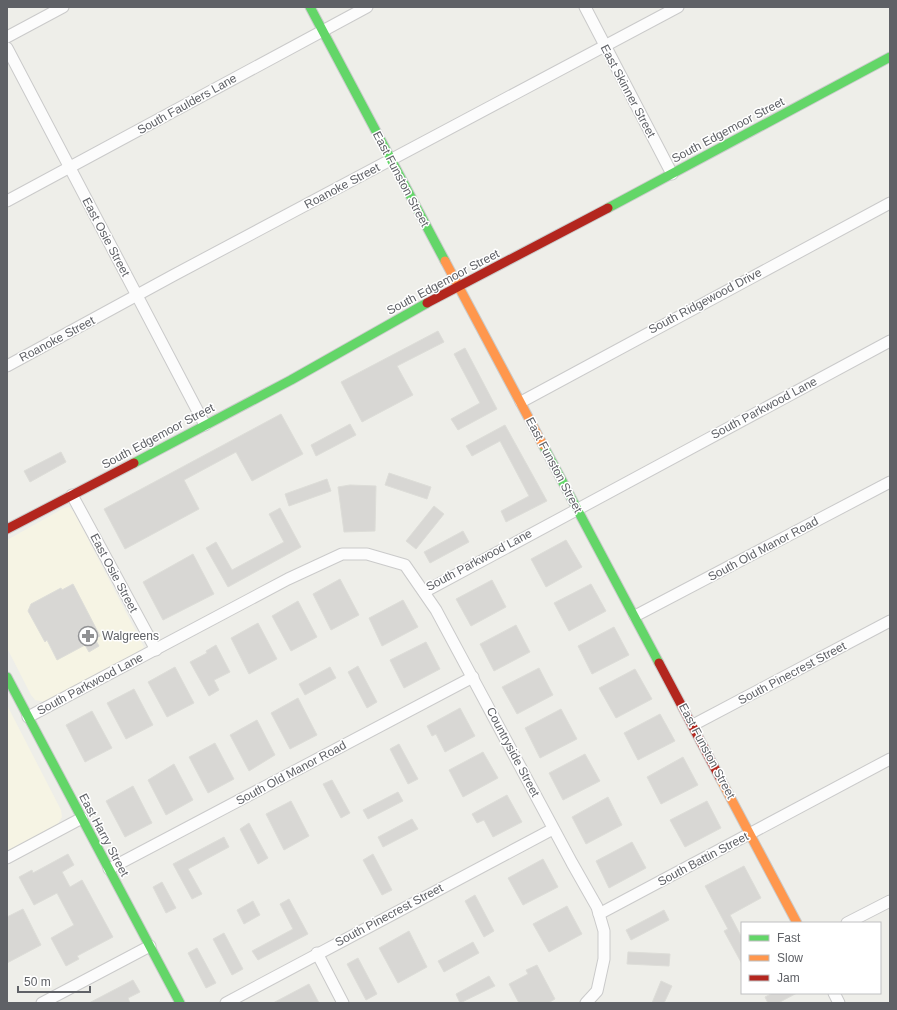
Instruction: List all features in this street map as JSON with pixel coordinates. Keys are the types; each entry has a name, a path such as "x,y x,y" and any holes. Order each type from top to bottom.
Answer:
{"street":[{"path":"7,37 63,7"},
{"name":"East Funston Street","path":"310,7 796,922"},
{"name":"South Faulders Lane","path":"7,201 367,7"},
{"name":"East Skinner Street","path":"585,7 672,174"},
{"name":"Roanoke Street","path":"7,366 678,7"},
{"name":"East Osie Street","path":"7,48 205,425"},
{"name":"South Edgemoor Street","path":"7,529 291,380 458,286 521,255 890,57"},
{"name":"South Ridgewood Drive","path":"521,402 890,203"},
{"name":"South Parkwood Lane","path":"28,717 288,579 342,554 367,554 405,565 424,592 577,508 890,341"},
{"name":"South Old Manor Road","path":"635,616 890,482"},
{"name":"East Osie Street","path":"72,495 156,650"},
{"name":"Countryside Street","path":"424,592 436,610 473,677 597,907 599,914"},
{"name":"South Pinecrest Street","path":"693,725 890,621"},
{"name":"East Harry Street","path":"7,677 180,1003"},
{"name":"South Old Manor Road","path":"109,869 473,677"},
{"name":"South Battin Street","path":"599,914 890,759"},
{"path":"7,858 82,818"},
{"name":"South Pinecrest Street","path":"226,1003 317,953 554,829"},
{"path":"849,922 890,901"},
{"path":"586,1003 597,991 604,960 604,931 599,914"},
{"path":"42,1003 150,946"},
{"path":"317,953 343,1003"},
{"path":"834,994 839,1003"}],"shaded area":[{"path":"69,507 74,512 144,647 141,651 45,702 35,700 31,695 7,648 7,540 64,508"},
{"path":"7,705 61,810 62,817 56,827 7,853"}],"building":[{"path":"438,331 444,342 397,366 413,395 362,422 341,382"},
{"path":"465,348 497,409 458,430 451,419 480,403 454,354"},
{"path":"281,414 303,454 252,481 236,452 184,480 199,509 125,549 104,509"},
{"path":"350,424 356,435 316,456 311,445"},
{"path":"505,425 547,501 506,522 501,511 529,496 500,441 472,456 466,446"},
{"path":"61,452 66,462 30,482 24,471"},
{"path":"389,473 431,487 427,499 385,485"},
{"path":"327,479 331,491 289,506 285,494"},
{"path":"350,485 376,486 375,531 344,532 338,487"},
{"path":"434,506 444,514 416,549 406,541"},
{"path":"280,508 301,547 228,587 206,548 216,542 232,570 284,542 269,514"},
{"path":"463,531 469,542 430,563 424,552"},
{"path":"566,540 582,567 546,587 531,559"},
{"path":"193,554 214,594 163,620 143,582"},
{"path":"340,579 359,615 331,630 313,594"},
{"path":"492,580 506,607 471,626 456,599"},
{"name":"Walgreens","path":"73,584 100,636 95,639 99,646 89,652 85,645 57,660 47,640 45,642 28,611 31,604 61,588 62,590"},
{"path":"591,584 606,611 569,631 554,603"},
{"path":"403,600 418,627 382,646 369,618"},
{"path":"298,601 317,637 291,651 272,616"},
{"path":"258,623 277,659 249,674 231,638"},
{"path":"516,625 530,652 494,671 480,644"},
{"path":"614,627 629,655 592,674 578,646"},
{"path":"426,642 440,669 404,688 390,660"},
{"path":"216,645 230,672 214,680 219,690 209,696 190,662 207,653 206,651"},
{"path":"358,666 377,702 367,708 348,672"},
{"path":"175,667 194,703 167,717 148,682"},
{"path":"330,667 336,678 305,695 299,684"},
{"path":"539,668 553,695 517,714 502,687"},
{"path":"635,669 652,699 616,718 599,688"},
{"path":"134,689 153,725 126,739 107,703"},
{"path":"298,698 317,735 290,749 271,713"},
{"path":"460,708 475,736 445,752 436,734 432,736 427,726"},
{"path":"561,709 577,739 540,758 525,728"},
{"path":"92,711 112,748 85,762 66,725"},
{"path":"660,714 675,741 638,760 624,733"},
{"path":"257,720 275,755 249,771 230,735"},
{"path":"215,743 234,779 208,793 189,757"},
{"path":"399,744 418,779 408,784 390,749"},
{"path":"483,752 498,778 463,797 449,770"},
{"path":"585,754 600,781 563,800 549,773"},
{"path":"683,757 698,785 661,804 647,777"},
{"path":"174,764 193,800 166,815 148,780"},
{"path":"332,780 350,813 341,818 323,784"},
{"path":"133,786 152,823 125,837 106,801"},
{"path":"398,792 403,801 368,819 363,810"},
{"path":"507,795 522,822 493,837 484,820 477,823 472,814"},
{"path":"608,797 622,825 586,844 572,817"},
{"path":"291,801 309,836 284,850 266,814"},
{"path":"707,801 721,828 685,847 670,820"},
{"path":"412,819 418,829 383,847 378,837"},
{"path":"249,823 268,858 258,864 240,829"},
{"path":"224,837 229,847 188,869 202,894 192,899 173,864"},
{"path":"632,842 646,868 609,888 596,861"},
{"path":"68,854 74,865 62,872 70,887 82,880 113,937 77,956 79,959 66,966 51,938 74,925 57,893 34,905 19,877 32,870 33,873"},
{"path":"373,854 392,890 382,895 363,860"},
{"path":"543,859 558,887 523,905 508,878"},
{"path":"744,866 761,898 730,915 741,936 741,962 724,931 728,929 705,886"},
{"path":"162,882 176,908 166,913 153,887"},
{"path":"475,895 494,931 484,937 465,901"},
{"path":"289,899 308,934 258,960 252,951 293,929 280,904"},
{"path":"253,901 260,915 244,924 237,910"},
{"path":"567,906 582,934 549,952 533,924"},
{"path":"23,909 41,945 7,963 7,917"},
{"path":"664,910 669,920 631,940 626,930"},
{"path":"409,931 427,967 398,983 379,948"},
{"path":"224,933 243,969 232,975 213,939"},
{"path":"473,942 479,953 444,972 438,961"},
{"path":"197,948 216,983 206,988 188,953"},
{"path":"628,952 670,954 669,966 627,964"},
{"path":"358,958 377,994 366,1000 347,964"},
{"path":"537,965 555,999 548,1003 519,1003 509,984 528,974 526,970"},
{"path":"489,976 495,986 460,1003 456,994"},
{"path":"133,980 140,992 128,998 130,1003 89,1003"},
{"path":"661,981 672,986 664,1003 652,1003"},
{"path":"309,984 319,1003 273,1003"},
{"path":"771,994 795,994 778,1003 768,1003 765,997"}],"traffic: fast":[{"path":"310,7 445,261"},
{"path":"608,208 890,57"},
{"path":"134,463 291,380 427,303"},
{"path":"543,445 659,663"},
{"path":"7,677 180,1003"}],"traffic: slow":[{"path":"445,261 543,445"},
{"path":"720,778 796,922"}],"traffic: jam":[{"path":"427,303 608,208"},
{"path":"7,529 134,463"},
{"path":"659,663 720,778"}],"place":[{"name":"Walgreens","path":"88,636"}]}
